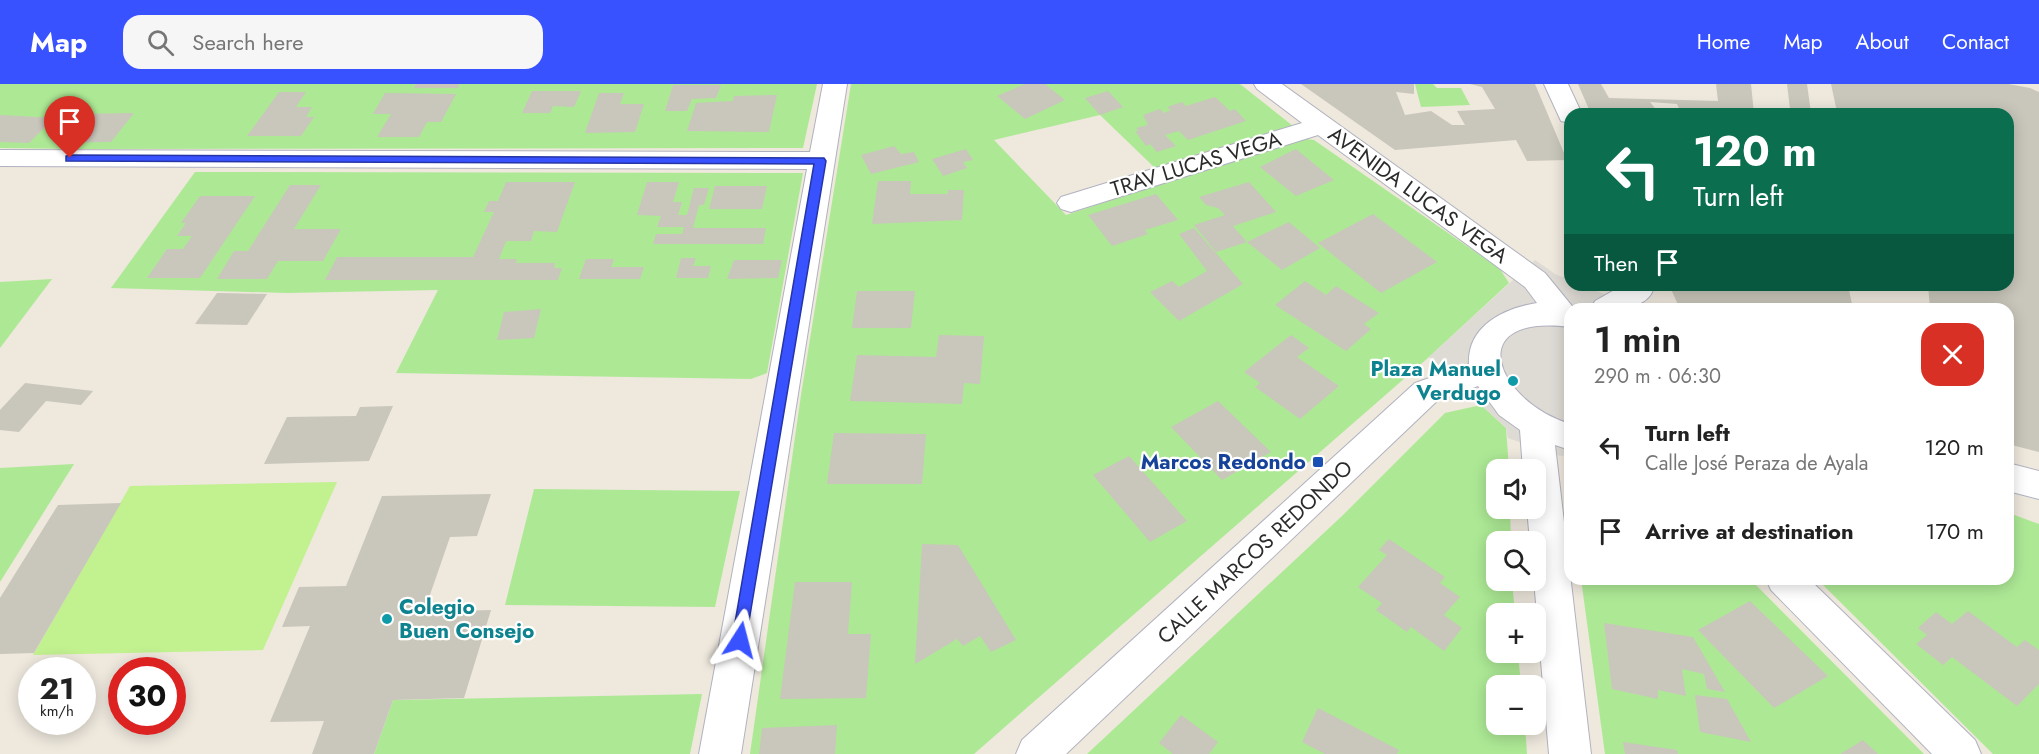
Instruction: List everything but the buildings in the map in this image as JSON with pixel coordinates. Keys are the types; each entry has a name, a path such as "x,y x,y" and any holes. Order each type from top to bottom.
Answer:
{"street":[{"path":"720,754 820,161 836,84"},
{"path":"1556,84 1567,108"},
{"name":"AVENIDA LUCAS VEGA","path":"1277,88 1322,125 1535,280 1564,313"},
{"name":"TRAV LUCAS VEGA","path":"1071,203 1322,125"},
{"path":"0,158 820,161"},
{"path":"1616,303 1636,291"},
{"path":"1564,315 1526,315 1508,321 1492,334 1485,351 1485,370 1505,402 1536,426 1564,435"},
{"name":"CALLE MARCOS REDONDO","path":"1037,754 1426,392 1485,370"},
{"path":"1536,426 1570,754"},
{"path":"2014,479 2039,485"},
{"path":"1790,585 1960,754"}],"green space":[{"path":"0,84 817,84 803,148 75,149 0,148"},
{"path":"851,84 1240,84 1293,126 1156,169 1100,115 994,140 1066,215 1301,138 1314,140 1500,269 1509,283 1429,357 974,754 750,754 801,395"},
{"path":"1415,84 1433,84 1437,88 1461,88 1470,105 1421,107"},
{"path":"195,172 803,173 767,373 751,379 396,373 438,290 286,293 111,288"},
{"path":"52,279 0,348 0,282"},
{"path":"1481,405 1506,428 1508,459 1486,459 1486,519 1510,519 1511,531 1486,531 1486,591 1513,591 1514,603 1486,603 1486,663 1519,663 1520,675 1486,675 1486,735 1526,735 1527,754 1087,754 1342,516 1445,413"},
{"path":"74,464 0,582 0,468"},
{"path":"337,482 263,650 33,655 130,486"},
{"path":"534,489 740,491 715,607 505,605"},
{"path":"2014,515 2039,524 2039,754 1993,754 1823,585 2014,585"},
{"path":"1582,585 1756,585 1924,754 1605,754"},
{"path":"702,694 690,754 374,754 393,700"}],"shaded area":[{"name":"Plaza Manuel Verdugo","path":"1535,260 1564,278 1564,291 1596,291 1626,303 1564,303 1564,456 1508,438 1506,428 1429,357"}],"place":[{"name":"Plaza Manuel Verdugo","path":"1513,381"},
{"name":"Marcos Redondo","path":"1318,462"},
{"name":"Colegio Buen Consejo","path":"387,619"}],"route":[{"path":"70,158 820,161 740,640"}]}
